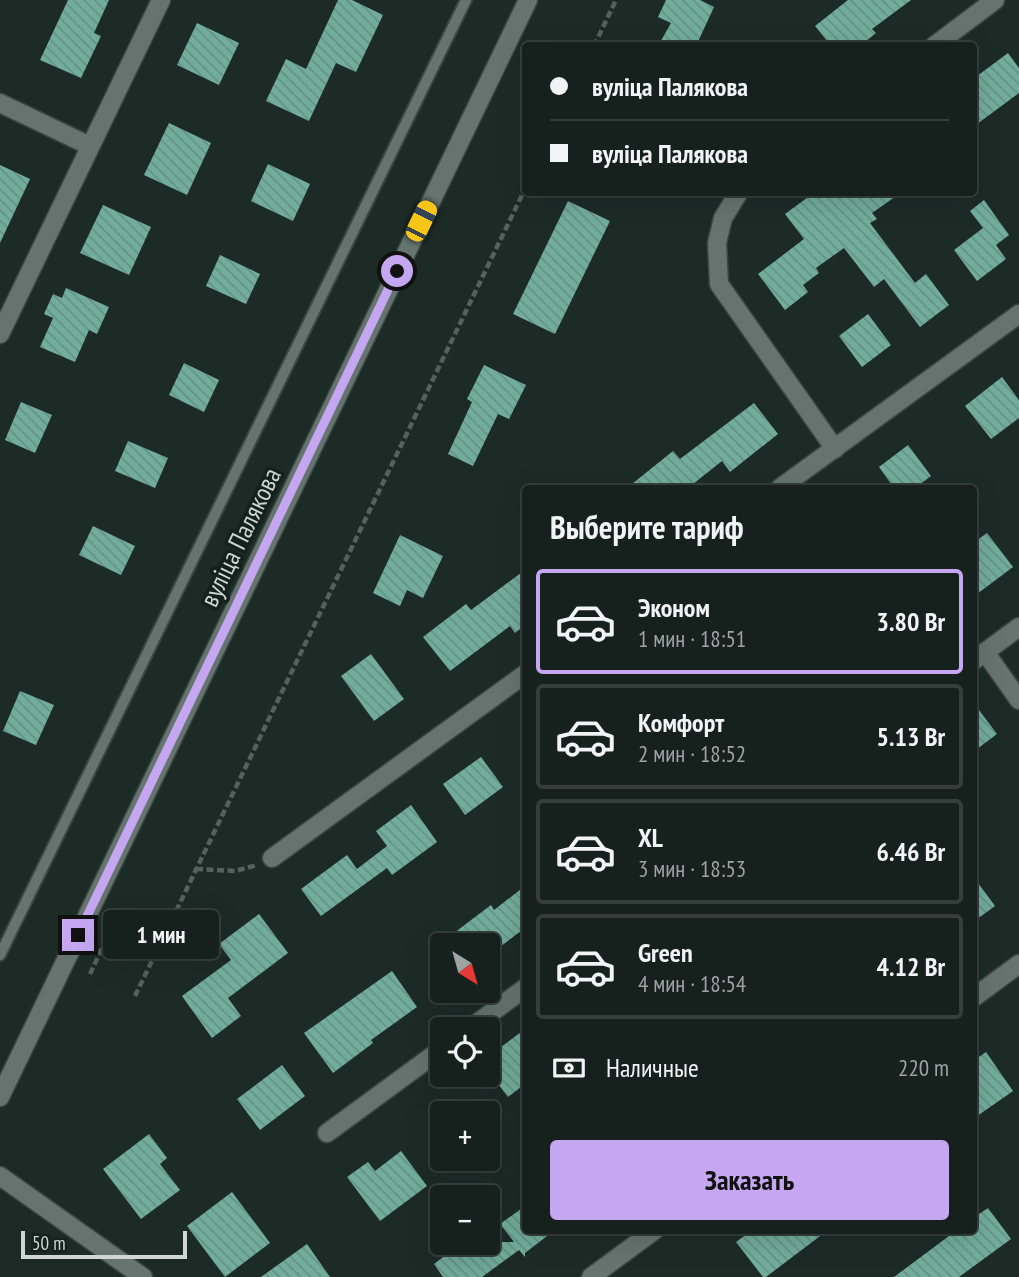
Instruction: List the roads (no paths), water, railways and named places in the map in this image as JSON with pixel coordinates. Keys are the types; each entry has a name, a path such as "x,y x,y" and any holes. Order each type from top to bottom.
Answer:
{"street":[{"path":"0,334 161,0"},
{"name":"вуліца Палякова","path":"0,1097 527,0"},
{"path":"939,42 995,0"},
{"path":"0,103 90,146"},
{"path":"737,196 723,218 717,243 719,284 835,449"},
{"path":"784,485 1019,314"},
{"path":"1019,627 979,657 1019,700"},
{"path":"272,858 522,676"},
{"path":"977,995 1019,964"},
{"path":"485,1017 522,990"},
{"path":"327,1133 430,1058"},
{"path":"0,1176 139,1276"},
{"path":"591,1277 650,1234"}],"lane":[{"path":"0,954 466,0"}]}
